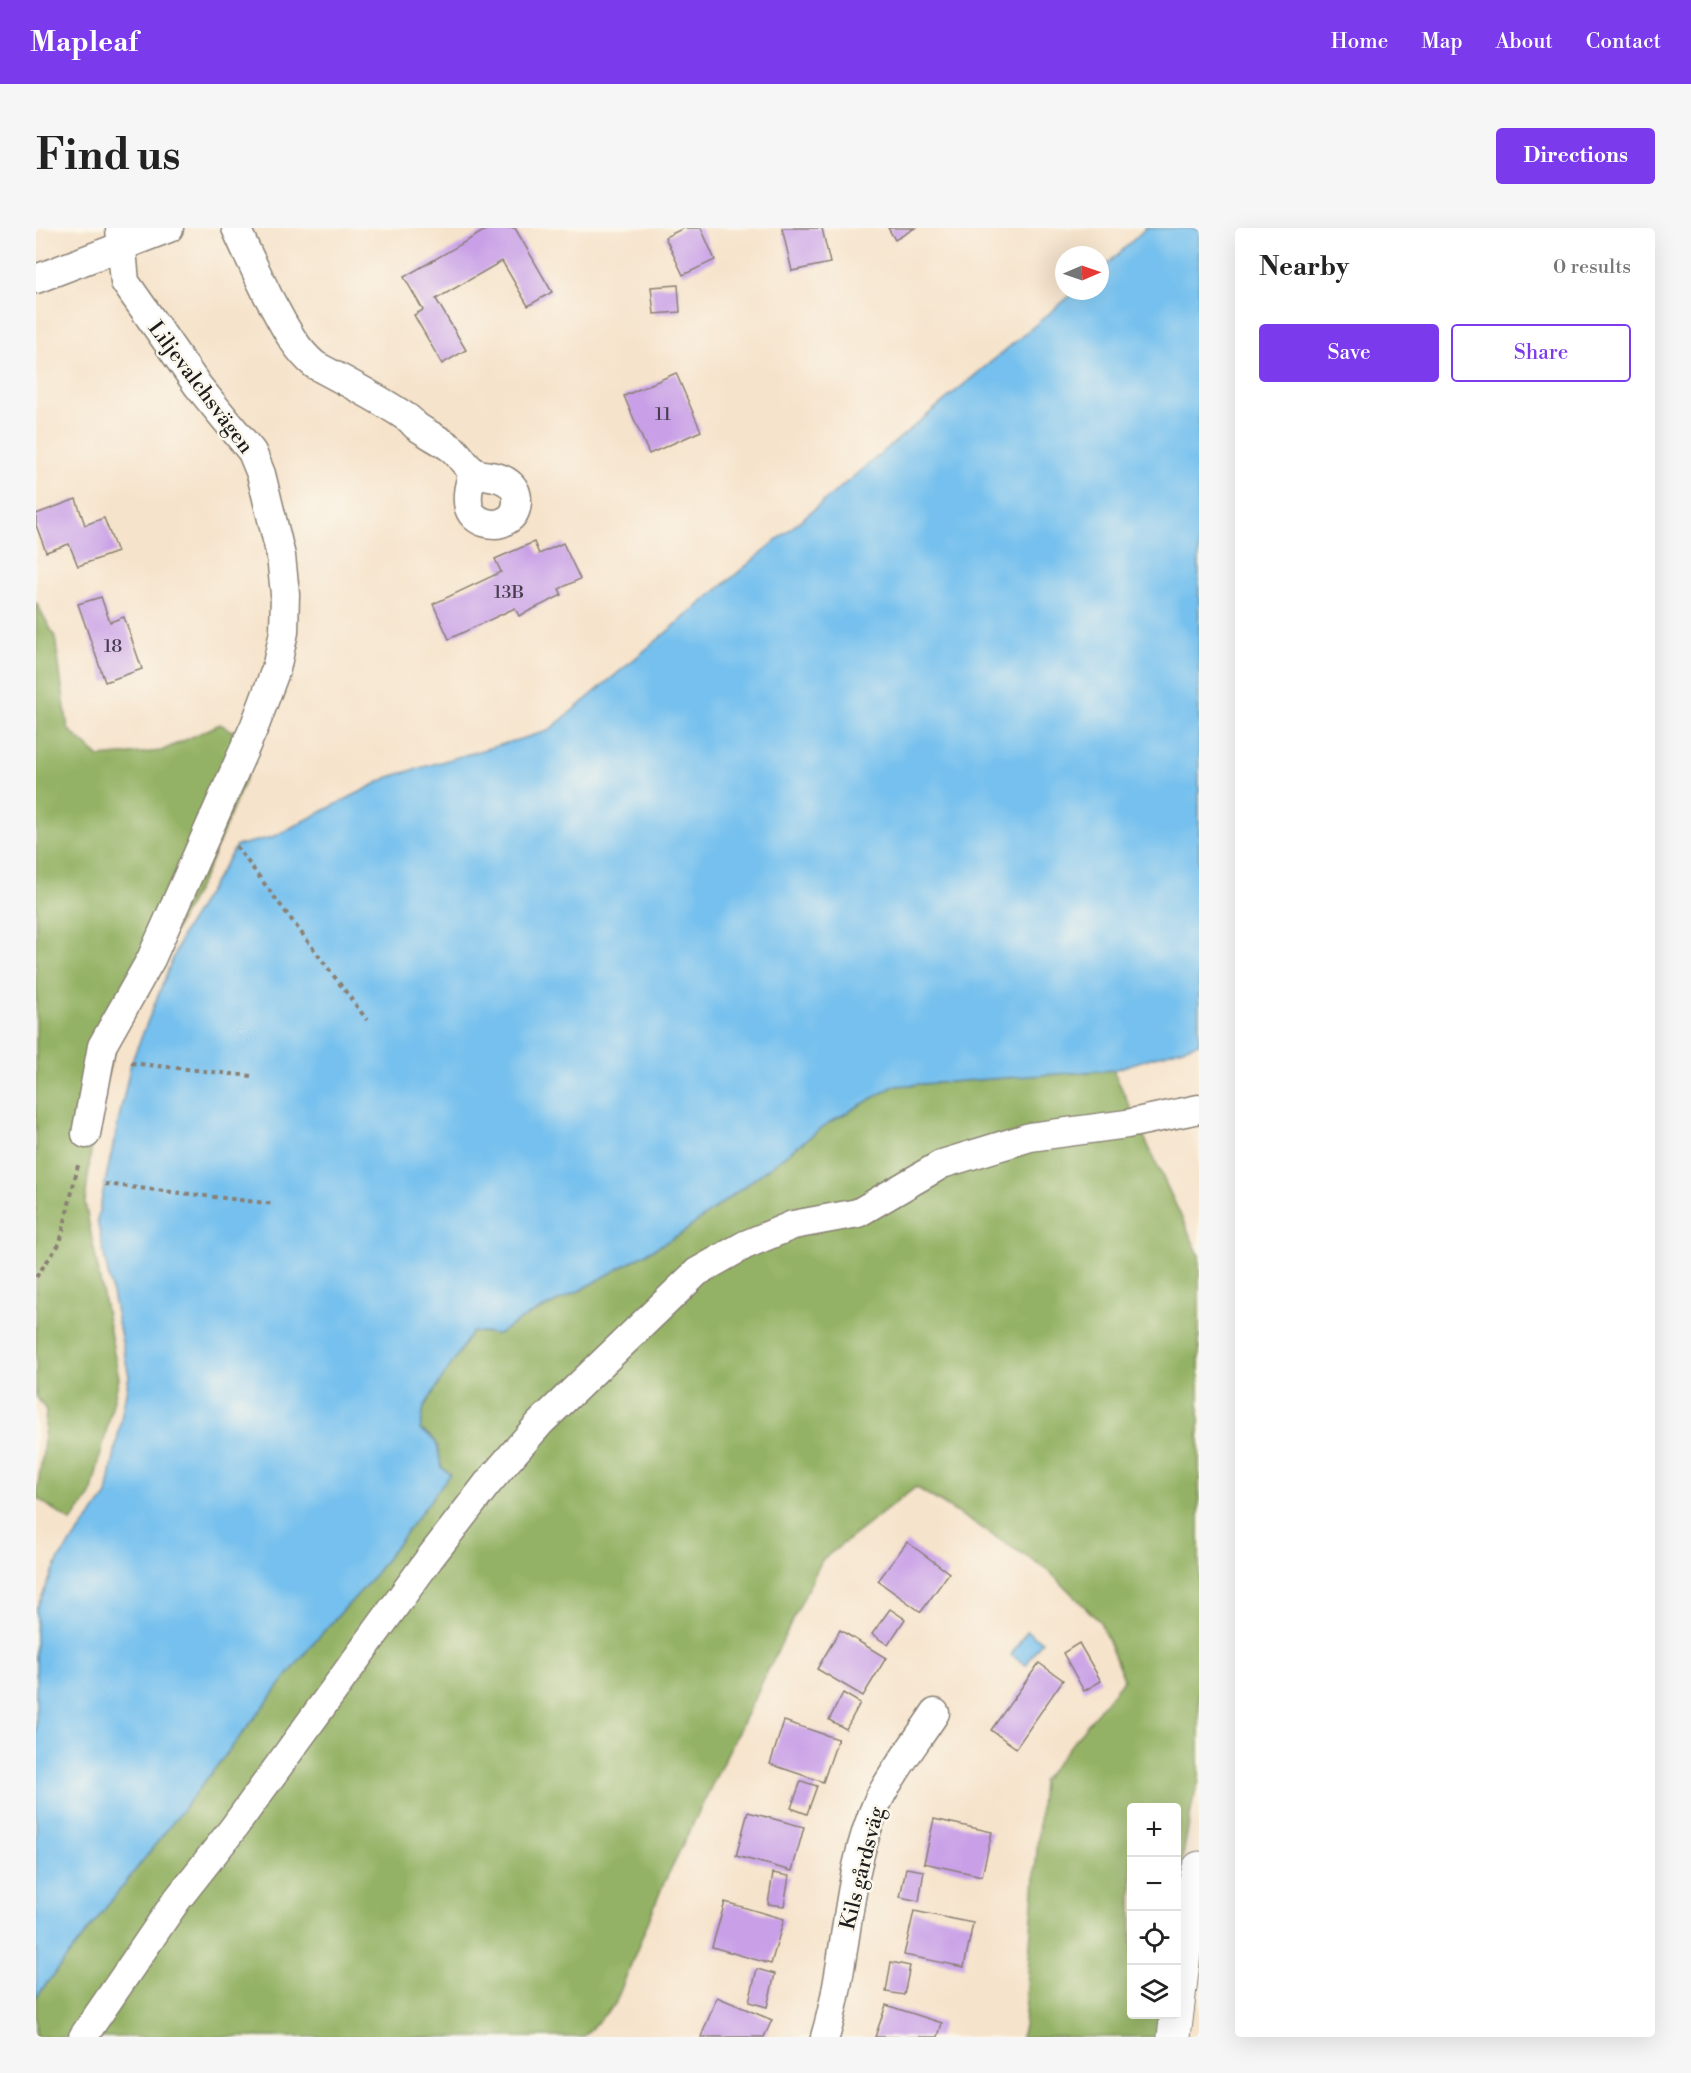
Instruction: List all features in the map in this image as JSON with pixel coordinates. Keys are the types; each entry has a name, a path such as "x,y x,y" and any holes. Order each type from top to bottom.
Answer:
{"main road":[{"path":"1174,2037 1191,1897 1199,1868"}],"street":[{"path":"36,279 122,237 169,228"},
{"path":"236,228 246,253 291,340 308,359 410,419 415,425 453,449 474,473"},
{"name":"Liljevalchsvägen","path":"86,1134 102,1046 151,959 255,725 276,669 284,632 285,594 281,556 261,474 252,452 198,386 125,282 122,237"},
{"path":"83,2037 176,1901 232,1830 429,1559 487,1484 540,1423 697,1272 745,1245 793,1225 858,1213 942,1164 1030,1137 1127,1124 1199,1109"},
{"name":"Kils gårdsväg","path":"825,2037 832,2015 854,1881 868,1828 878,1802 893,1774 934,1713"}],"path":[{"path":"236,846 367,1020"},
{"path":"131,1063 251,1076"},
{"path":"36,1277 60,1243 86,1134"},
{"path":"105,1184 274,1204"}],"green space":[{"path":"36,602 55,637 68,729 99,757 161,751 220,724 259,746 205,875 118,1034 94,1124 85,1203 119,1378 91,1495 71,1522 36,1497 43,1452 46,1410 36,1396"},
{"path":"1113,1070 1199,1255 1199,1781 1193,1800 1181,1867 1181,1803 1127,1803 1127,2019 1162,2019 1160,2037 1021,2037 1024,2026 1042,1781 1124,1679 1100,1622 1048,1570 916,1487 822,1560 663,1885 615,2004 583,2037 36,2037 36,1997 313,1643 368,1583 450,1474 441,1467 437,1444 431,1436 420,1430 424,1407 472,1331 498,1334 525,1317 579,1291 682,1233 830,1122 894,1086"}],"water":[{"path":"1146,228 1199,228 1199,1043 1113,1070 894,1086 830,1122 682,1233 579,1291 525,1317 498,1334 472,1332 424,1407 420,1430 434,1440 441,1467 450,1474 368,1583 313,1643 36,1997 36,1609 59,1559 107,1495 129,1376 97,1220 131,1063 183,933 236,846 273,837 389,777 548,731 1065,300 1109,300 1109,263"},
{"path":"1027,1631 1042,1641 1026,1665 1011,1655"}],"building":[{"path":"489,228 515,228 552,292 528,306 502,261 436,299 466,350 442,364 414,315 423,310 404,277"},
{"path":"684,228 701,228 715,260 683,275 665,237"},
{"path":"782,228 822,228 830,263 792,271"},
{"path":"888,228 915,228 895,240"},
{"path":"678,285 680,312 654,314 651,287"},
{"path":"676,373 701,431 649,454 624,396"},
{"path":"76,499 85,525 104,518 117,552 78,566 69,544 46,552 36,525 36,514"},
{"path":"534,542 539,554 563,543 580,579 559,589 562,595 519,616 515,608 449,639 433,604 501,572 495,559"},
{"path":"101,597 110,622 124,617 142,669 105,682 78,604"},
{"path":"907,1542 949,1573 921,1612 878,1581"},
{"path":"890,1609 905,1619 888,1645 872,1634"},
{"path":"840,1630 886,1658 863,1696 817,1669"},
{"path":"1079,1643 1101,1681 1084,1691 1063,1653"},
{"path":"1039,1663 1063,1680 1016,1748 991,1730"},
{"path":"843,1693 860,1703 846,1729 829,1720"},
{"path":"784,1721 838,1739 823,1782 770,1764"},
{"path":"801,1781 817,1786 807,1814 791,1808"},
{"path":"748,1812 804,1827 792,1871 736,1856"},
{"path":"934,1819 992,1832 982,1876 924,1863"},
{"path":"906,1868 924,1871 919,1901 900,1897"},
{"path":"773,1873 789,1876 784,1906 768,1904"},
{"path":"725,1902 784,1919 771,1964 712,1947"},
{"path":"914,1911 973,1923 964,1967 904,1955"},
{"path":"891,1962 910,1966 904,1995 886,1992"},
{"path":"757,1969 775,1974 767,2007 749,2002"},
{"path":"717,1997 772,2020 764,2037 701,2037"},
{"path":"886,2005 942,2023 938,2037 875,2037"}]}
